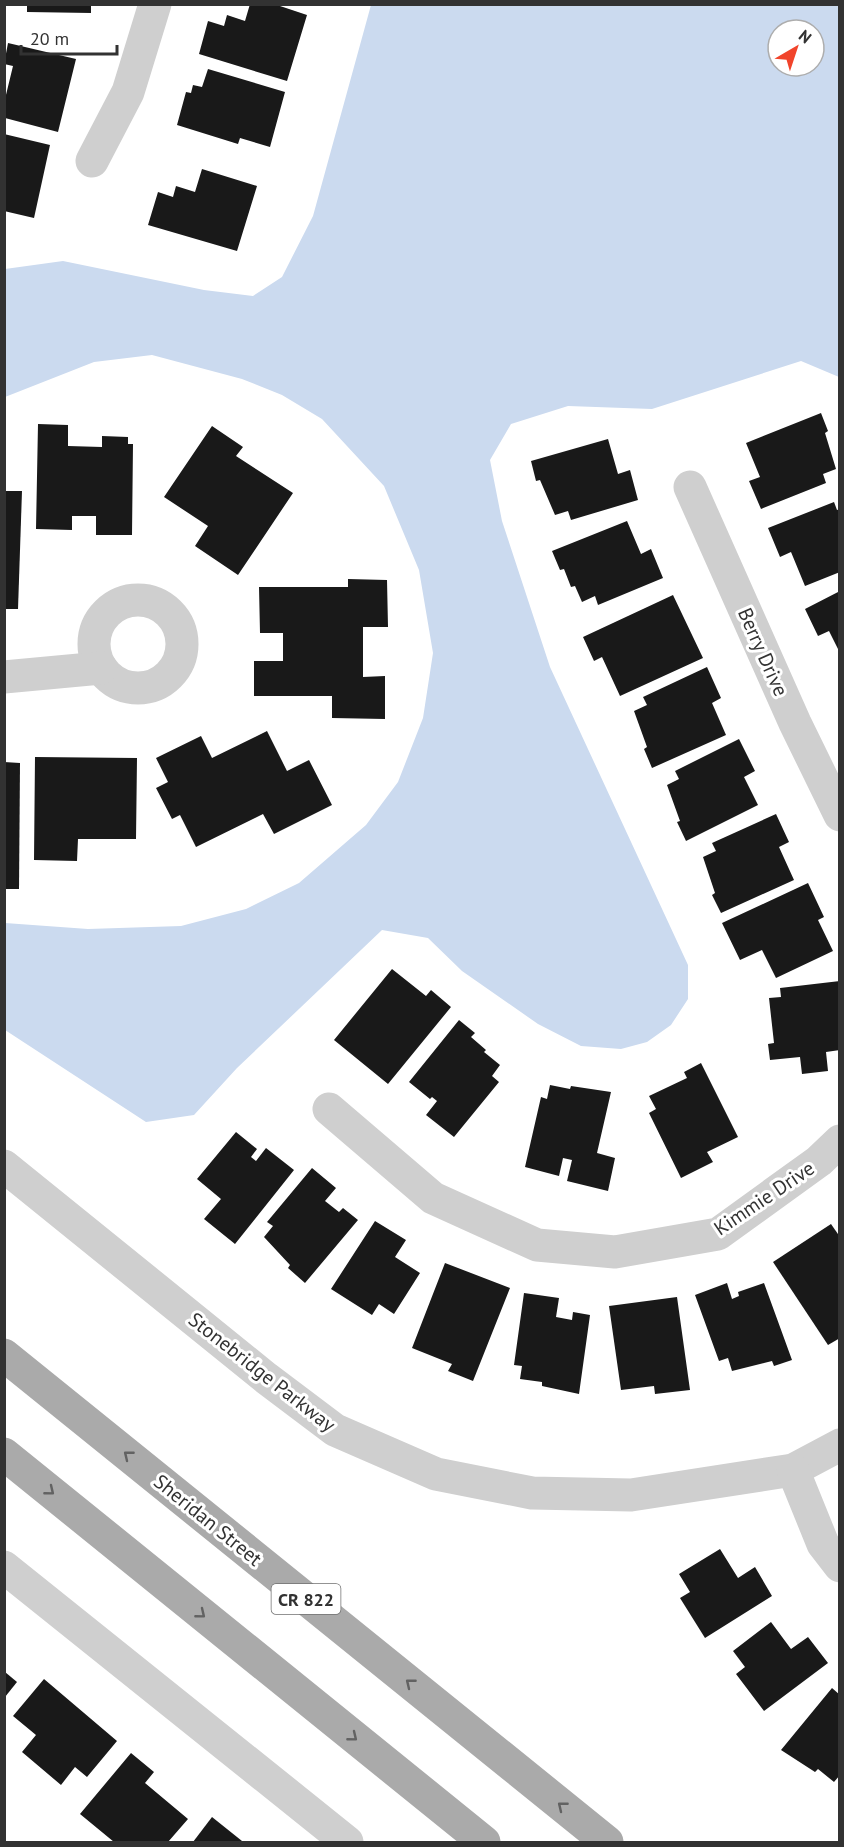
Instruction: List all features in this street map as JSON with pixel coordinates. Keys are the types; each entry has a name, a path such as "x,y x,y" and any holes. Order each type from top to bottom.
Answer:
{"main road":[{"name":"Sheridan Street","path":"4,1355 607,1842"},
{"path":"4,1454 484,1842"}],"street":[{"path":"92,161 128,92 155,4"},
{"name":"Berry Drive","path":"690,488 795,723 840,815"},
{"path":"4,677 101,668"},
{"name":"Kimmie Drive","path":"329,1109 433,1198 537,1245 615,1252 718,1234 819,1161 840,1141"},
{"name":"Stonebridge Parkway","path":"4,1166 335,1431 436,1474 532,1493 631,1495 793,1470 840,1445"},
{"path":"793,1470 823,1544 840,1566"},
{"path":"4,1567 348,1842"}],"water":[{"path":"371,5 839,5 839,377 801,361 652,409 568,406 511,424 490,460 502,521 550,667 688,965 688,999 671,1025 647,1042 621,1049 581,1046 538,1024 462,971 428,938 382,930 237,1068 194,1115 146,1122 5,1030 5,923 88,929 181,926 246,909 299,883 366,825 398,782 423,718 433,653 419,570 384,486 322,419 282,395 242,379 152,355 94,362 5,397 5,269 63,261 204,290 253,296 282,277 313,216"}],"building":[{"path":"27,4 91,4 91,13 27,12"},
{"path":"250,4 274,4 307,15 287,81 199,54 208,21 224,26 227,15 245,21"},
{"path":"8,43 76,59 58,132 5,118 5,99 13,66 4,64"},
{"path":"208,69 285,92 270,147 240,138 238,144 177,125 186,92 191,93 193,85 202,87"},
{"path":"4,134 50,145 34,218 4,211"},
{"path":"202,169 257,186 237,251 148,225 158,192 173,197 176,186 195,192"},
{"path":"821,413 828,431 825,433 836,469 823,474 826,483 761,509 749,481 760,477 746,443"},
{"path":"38,424 68,425 68,446 102,447 102,436 128,437 128,444 133,444 132,535 96,535 96,516 72,516 72,530 36,529"},
{"path":"212,426 243,447 236,456 293,493 238,575 195,546 208,526 164,497"},
{"path":"608,439 618,474 630,470 638,500 571,520 568,511 555,515 540,480 536,481 531,461"},
{"path":"4,491 22,491 18,609 4,609"},
{"path":"834,502 837,510 840,509 840,572 805,586 791,552 780,557 768,528"},
{"path":"627,521 641,554 651,549 663,578 598,605 595,596 582,602 575,586 571,587 564,569 560,570 552,551"},
{"path":"348,579 387,580 388,627 363,627 363,677 385,676 385,719 332,718 332,696 254,696 254,661 283,661 283,633 260,633 259,587 348,587"},
{"path":"840,591 840,653 829,631 818,636 805,609"},
{"path":"673,595 703,658 620,696 602,657 594,661 583,637"},
{"path":"707,667 721,698 712,703 726,735 652,768 644,749 647,747 634,711 647,705 643,697"},
{"path":"267,731 287,771 309,760 332,805 274,834 263,814 196,847 180,815 172,819 156,788 168,782 156,758 201,736 212,758"},
{"path":"739,739 755,771 744,777 758,805 686,841 677,822 680,821 667,785 679,779 675,771"},
{"path":"35,757 137,758 136,839 78,839 77,861 34,860"},
{"path":"4,762 20,763 19,889 4,889"},
{"path":"776,814 789,842 779,847 794,880 721,913 712,895 715,893 703,857 716,851 712,843"},
{"path":"808,883 824,917 818,920 833,951 776,978 762,950 740,960 722,923"},
{"path":"392,969 426,996 431,990 451,1007 388,1084 334,1040"},
{"path":"840,981 840,1050 826,1052 828,1071 802,1074 800,1057 770,1060 768,1044 774,1043 769,998 781,997 780,988"},
{"path":"459,1020 475,1033 471,1037 486,1050 484,1052 500,1065 492,1076 499,1082 454,1137 426,1115 437,1101 432,1097 430,1099 409,1082"},
{"path":"701,1063 738,1137 707,1152 713,1162 681,1178 649,1113 656,1109 649,1096 687,1078 684,1072"},
{"path":"550,1085 611,1092 597,1153 615,1158 608,1191 567,1181 572,1160 563,1158 559,1176 525,1167 541,1097 547,1099"},
{"path":"236,1132 257,1149 251,1157 256,1161 266,1148 294,1170 235,1244 204,1219 221,1199 197,1179"},
{"path":"312,1168 336,1188 325,1201 339,1212 343,1208 358,1220 305,1283 288,1268 290,1265 264,1237 273,1226 267,1222"},
{"path":"375,1221 406,1240 395,1257 420,1273 394,1314 379,1304 372,1315 331,1289"},
{"path":"831,1224 840,1237 840,1338 828,1345 773,1262"},
{"path":"445,1263 510,1288 473,1381 448,1371 452,1364 412,1348"},
{"path":"727,1283 732,1299 739,1296 738,1292 764,1283 792,1360 774,1366 772,1361 732,1371 728,1358 719,1361 695,1295"},
{"path":"524,1293 559,1298 556,1317 572,1320 573,1312 590,1315 579,1394 542,1386 542,1382 520,1379 522,1366 514,1365"},
{"path":"677,1297 690,1390 655,1394 654,1386 621,1390 609,1306"},
{"path":"720,1549 738,1578 755,1567 772,1596 705,1638 680,1598 690,1592 679,1574"},
{"path":"771,1622 791,1649 808,1637 828,1663 764,1711 736,1674 745,1667 733,1651"},
{"path":"5,1672 17,1682 5,1697"},
{"path":"44,1679 117,1741 87,1777 75,1767 61,1785 22,1752 36,1735 13,1716"},
{"path":"832,1688 840,1695 840,1775 834,1782 818,1769 815,1772 781,1750"},
{"path":"131,1753 154,1772 145,1783 188,1819 168,1842 114,1842 80,1814"},
{"path":"212,1817 242,1841 193,1842"}]}
